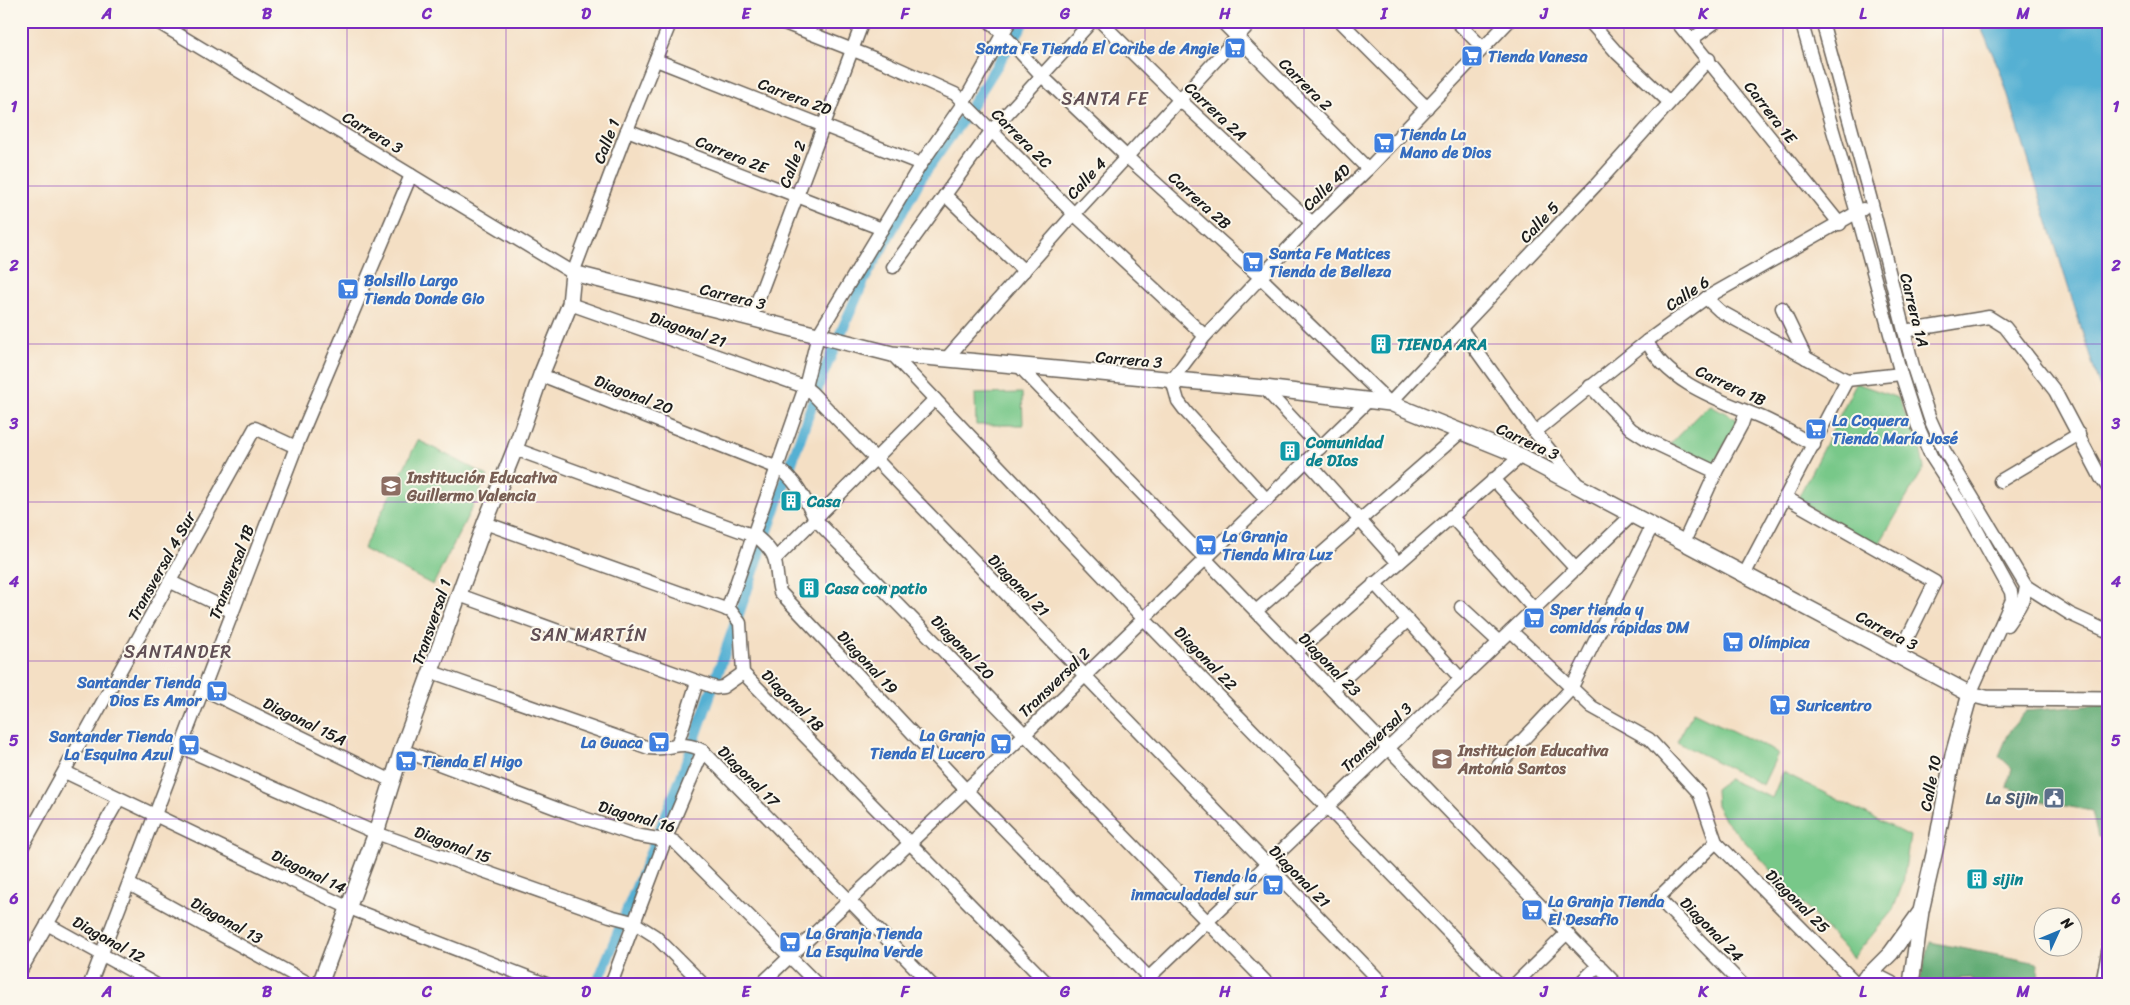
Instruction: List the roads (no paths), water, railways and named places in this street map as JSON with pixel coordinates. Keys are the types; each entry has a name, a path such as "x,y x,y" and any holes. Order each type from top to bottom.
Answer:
{"street":[{"name":"Carrera 3","path":"156,21 573,273 892,354 1264,388 1368,402 1390,403 1521,456 1579,485 1652,526 1970,694 1986,698 2109,699"},
{"name":"Calle 1","path":"573,273 627,130 671,21"},
{"name":"Carrera 2C","path":"779,21 945,88 965,103 1074,214 1204,336"},
{"name":"Calle 2","path":"751,318 863,21"},
{"name":"Carrera 2B","path":"989,21 1042,76 1127,157 1260,277 1390,403"},
{"path":"485,523 729,610 759,539 808,389 822,336 921,164 965,103 1010,21"},
{"path":"893,267 992,130 1092,21"},
{"name":"Carrera 2A","path":"1100,21 1180,100 1312,223"},
{"name":"Carrera 2","path":"1221,21 1368,169"},
{"name":"Calle 4","path":"946,359 1074,214 1252,21"},
{"path":"1340,21 1427,108"},
{"path":"1456,21 1483,48"},
{"name":"Calle 4D","path":"1172,380 1204,336 1312,223 1368,169 1509,21"},
{"path":"1589,21 1618,54 1669,102"},
{"name":"Carrera 1E","path":"1676,21 1709,59 1840,224"},
{"path":"1692,39 1717,21"},
{"name":"Carrera 1A","path":"1801,21 1857,213 1900,374 1931,456 1966,510 2011,592 2012,600 1982,665"},
{"name":"Carrera 1A","path":"1822,21 1872,204 1914,370 1930,419 1944,450 2026,586 2070,614 2109,632"},
{"name":"Calle 5","path":"1390,403 1595,186 1709,59"},
{"name":"Carrera 2D","path":"656,60 824,124 921,164"},
{"name":"Carrera 2E","path":"627,130 882,229"},
{"name":"Transversal 1B","path":"90,984 296,447 411,175"},
{"path":"946,195 1024,271"},
{"name":"Calle 6","path":"1535,432 1647,341 1706,298 1840,224 1872,204"},
{"name":"Transversal 1","path":"320,984 376,833 402,750 485,523 570,304 573,273"},
{"path":"1706,298 1726,314 1847,380 1900,374"},
{"name":"Diagonal 21","path":"570,304 808,389 1383,984"},
{"path":"1782,308 1806,358"},
{"path":"1904,330 1989,317 2005,327 2055,391 2101,478 2109,489"},
{"path":"1461,329 1535,432 1579,485"},
{"name":"Carrera 1B","path":"1647,341 1667,367 1682,380 1746,412 1755,414 1814,445"},
{"name":"Diagonal 22","path":"892,354 1144,618 1499,984"},
{"name":"Diagonal 23","path":"1020,367 1616,984"},
{"name":"Diagonal 20","path":"541,375 782,470 797,486 816,519 1268,984"},
{"path":"1172,380 1178,401 1187,413 1267,500"},
{"path":"1744,575 1847,380"},
{"path":"1590,386 1631,428 1648,440 1716,472"},
{"path":"1264,388 1320,448"},
{"path":"515,449 759,539 776,558 934,399"},
{"name":"Transversal 2","path":"761,984 1025,734 1368,402"},
{"path":"1684,542 1716,472 1742,424 1746,412"},
{"name":"Transversal 4 Sur","path":"21,849 255,428 296,447"},
{"path":"1256,611 1462,431"},
{"path":"2000,481 2079,434"},
{"path":"1297,652 1521,456"},
{"path":"1307,461 1398,562"},
{"path":"1493,480 1576,569"},
{"path":"1785,497 1935,582 1899,656"},
{"name":"Transversal 3","path":"1149,982 1207,921 1633,514"},
{"path":"1451,516 1534,609"},
{"path":"1498,766 1571,689 1652,526"},
{"name":"Diagonal 19","path":"776,558 780,592 1149,982"},
{"path":"171,582 233,612"},
{"path":"1374,583 1461,679"},
{"path":"1982,665 2022,603 2026,594 2026,586"},
{"path":"459,594 716,688 723,687 743,673"},
{"path":"1461,607 1499,642"},
{"name":"Diagonal 18","path":"729,610 740,623 743,673 910,841 1048,984"},
{"path":"1332,690 1407,621"},
{"path":"1511,631 1571,689 1605,716 1650,739 1699,794 1716,842"},
{"name":"Calle 10","path":"1911,984 1921,911 1937,841 1953,755 1970,694 1982,665"},
{"name":"Diagonal 17","path":"432,672 649,748 661,749 680,745 699,749 931,984"},
{"path":"680,745 699,683"},
{"name":"Diagonal 15A","path":"203,689 392,782"},
{"name":"Diagonal 15","path":"181,747 376,833 610,916 630,921 655,936 703,984"},
{"path":"611,984 630,921 699,749"},
{"name":"Diagonal 16","path":"402,750 566,812 635,835 662,838 674,842 817,984"},
{"name":"Diagonal 14","path":"65,772 349,908 546,984"},
{"path":"21,970 119,799"},
{"name":"Diagonal 24","path":"1716,842 1658,898 1742,984"},
{"name":"Diagonal 25","path":"1716,842 1861,982"},
{"name":"Diagonal 13","path":"129,884 310,984"},
{"name":"Calle 10","path":"1861,982 1891,953 1921,911"},
{"name":"Diagonal 12","path":"47,924 102,953 154,984"},
{"path":"1515,984 1567,933"},
{"path":"2102,984 2109,947"},
{"path":"1579,984 1599,965"},
{"path":"1861,982 1878,978 1891,984"}],"water":[{"path":"1978,21 2109,21 2109,406 2099,385 2001,73"}],"waterway":[{"path":"597,984 681,778 822,376 864,280 921,178 965,116 1025,21"}],"place":[{"name":"Santa Fe Tienda El Caribe de Angie","path":"1235,48"},
{"name":"Tienda Vanesa","path":"1472,56"},
{"name":"Tienda La Mano de Dios","path":"1384,143"},
{"name":"Santa Fe Matices Tienda de Belleza","path":"1253,262"},
{"name":"Bolsillo Largo Tienda Donde Gio","path":"348,289"},
{"name":"TIENDA ARA","path":"1381,344"},
{"name":"La Coquera Tienda María José","path":"1816,429"},
{"name":"Comunidad de DIos","path":"1290,451"},
{"name":"Institución Educativa Guillermo Valencia","path":"391,486"},
{"name":"Casa","path":"791,501"},
{"name":"La Granja Tienda Mira Luz","path":"1206,545"},
{"name":"Casa con patio","path":"809,588"},
{"name":"Sper tienda y comidas rápidas DM","path":"1534,618"},
{"name":"Olímpica","path":"1733,642"},
{"name":"Santander Tienda Dios Es Amor","path":"217,691"},
{"name":"Suricentro","path":"1780,705"},
{"name":"La Guaca","path":"659,742"},
{"name":"La Granja Tienda El Lucero","path":"1001,744"},
{"name":"Santander Tienda La Esquina Azul","path":"189,745"},
{"name":"Institucion Educativa Antonia Santos","path":"1442,759"},
{"name":"Tienda El Higo","path":"406,761"},
{"name":"La Sijin","path":"2054,798"},
{"name":"sijin","path":"1977,879"},
{"name":"Tienda la inmaculadadel sur","path":"1273,885"},
{"name":"La Granja Tienda El Desafio","path":"1532,910"},
{"name":"La Granja Tienda La Esquina Verde","path":"790,942"}],"district":[{"name":"SANTA FE","path":"1105,99"},
{"name":"SAN MARTÍN","path":"589,635"},
{"name":"SANTANDER","path":"178,652"}]}
